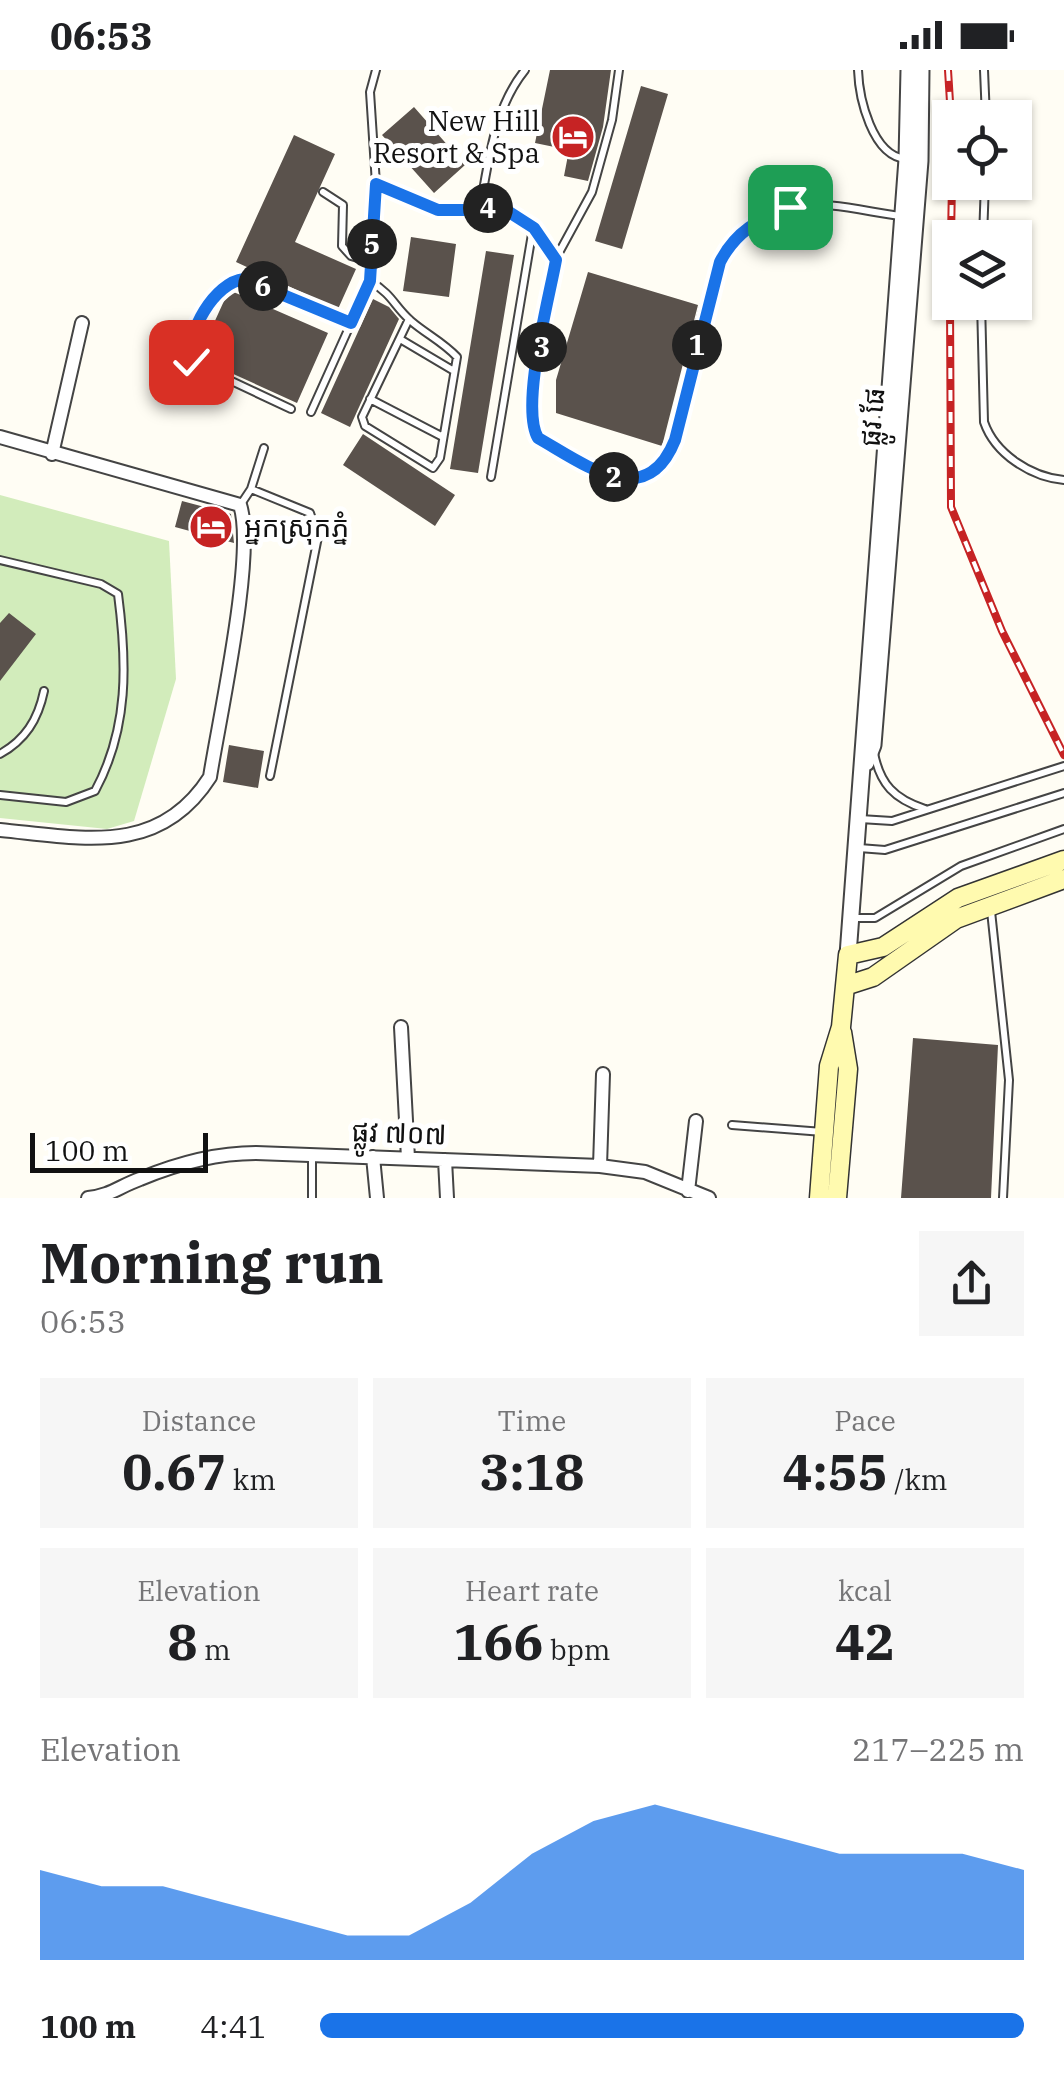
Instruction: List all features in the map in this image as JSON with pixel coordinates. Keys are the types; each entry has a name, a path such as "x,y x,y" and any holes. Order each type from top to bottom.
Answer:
{"main road":[{"path":"848,954 883,947 958,898 1064,860"},
{"path":"845,986 873,977 956,919 1064,880"},
{"name":"ផ្លូវ ផែ","path":"819,1198 830,1066 841,1027 848,954"},
{"name":"ផ្លូវ ផែ","path":"837,1198 848,1069 841,1027"}],"street":[{"name":"ផ្លូវ ផែ","path":"848,954 908,159 909,70"},
{"name":"ផ្លូវ ផែ","path":"864,767 873,745 920,160 921,70"},
{"path":"52,454 82,323"},
{"path":"0,437 240,505 244,519 242,575 210,777 196,800 156,828 113,838 0,830"},
{"path":"401,1027 408,1158"},
{"path":"600,1166 603,1074"},
{"path":"681,1191 696,1121"},
{"name":"ផ្លូវ ៧០៧","path":"88,1198 114,1196 142,1178 211,1157 312,1154 600,1166 645,1172 681,1191 710,1198"},
{"path":"374,1157 377,1198"},
{"path":"446,1160 447,1198"}],"lane":[{"path":"311,412 370,281 376,184 370,92 376,70"},
{"path":"480,207 496,126 512,86 525,70"},
{"path":"619,70 612,120 592,192 556,260 535,388 534,430 538,438 603,475 638,478 656,471 670,453 714,272 734,238 754,222 790,207 901,216"},
{"path":"858,70 872,126 895,157 908,159"},
{"path":"984,70 985,100"},
{"path":"376,184 438,210 506,210 534,228 556,260"},
{"path":"323,192 343,205 342,246 350,256 371,262"},
{"path":"491,477 534,228"},
{"path":"292,409 191,362 189,354 200,322 223,284 244,279 351,323"},
{"path":"370,281 394,296 409,319 456,357 434,468 365,426 362,417 409,319"},
{"path":"981,320 984,422 989,437 1019,462 1064,480"},
{"path":"400,339 454,371"},
{"path":"370,399 443,436"},
{"path":"240,505 251,489 264,448"},
{"path":"251,489 310,514 318,536 270,776"},
{"path":"0,560 101,584 118,594 125,647 124,705 116,740 96,791 66,802 0,795"},
{"path":"0,754 25,736 40,713 44,692"},
{"path":"873,745 878,777 907,803 926,810"},
{"path":"860,819 892,821 1064,766"},
{"path":"857,848 885,850 1064,793"},
{"path":"851,918 875,918 961,866 1064,829"},
{"path":"991,905 1008,1080 1003,1198"},
{"path":"732,1124 824,1132"},
{"path":"312,1154 312,1198"}],"green space":[{"path":"0,495 169,541 176,679 134,821 107,829 0,818"}],"building":[{"path":"550,70 611,70 603,127 588,181 564,176 569,150 535,143"},
{"path":"641,86 668,94 622,249 595,241"},
{"path":"414,107 465,165 434,193 382,135"},
{"path":"294,135 335,154 295,242 356,269 338,309 236,262"},
{"path":"411,237 456,244 449,297 403,291"},
{"path":"486,251 514,255 478,473 450,469"},
{"path":"588,272 698,305 662,446 556,413 556,380"},
{"path":"229,290 328,333 297,403 198,358"},
{"path":"373,299 389,307 399,319 350,427 321,413"},
{"path":"363,434 455,495 435,526 343,465"},
{"path":"182,501 231,514 234,543 175,527"},
{"path":"9,613 36,634 0,681 0,623"},
{"path":"229,745 264,751 258,788 223,782"},
{"path":"913,1038 998,1045 991,1198 901,1198"}],"railway":[{"path":"948,70 950,100"},
{"path":"951,220 952,200"},
{"path":"950,320 951,507 1002,631 1064,755"}],"place":[{"name":"New Hill Resort & Spa","path":"573,137"},
{"name":"អ្នកស្រុកភ្នំ","path":"211,527"}],"route":[{"path":"191,362 189,354 200,322 223,284 234,280 244,279 351,323 370,281 376,184 438,210 506,210 534,228 556,260 535,388 532,424 538,438 603,475 647,476 662,466 675,440 714,272 734,238 754,222 790,207"}]}
